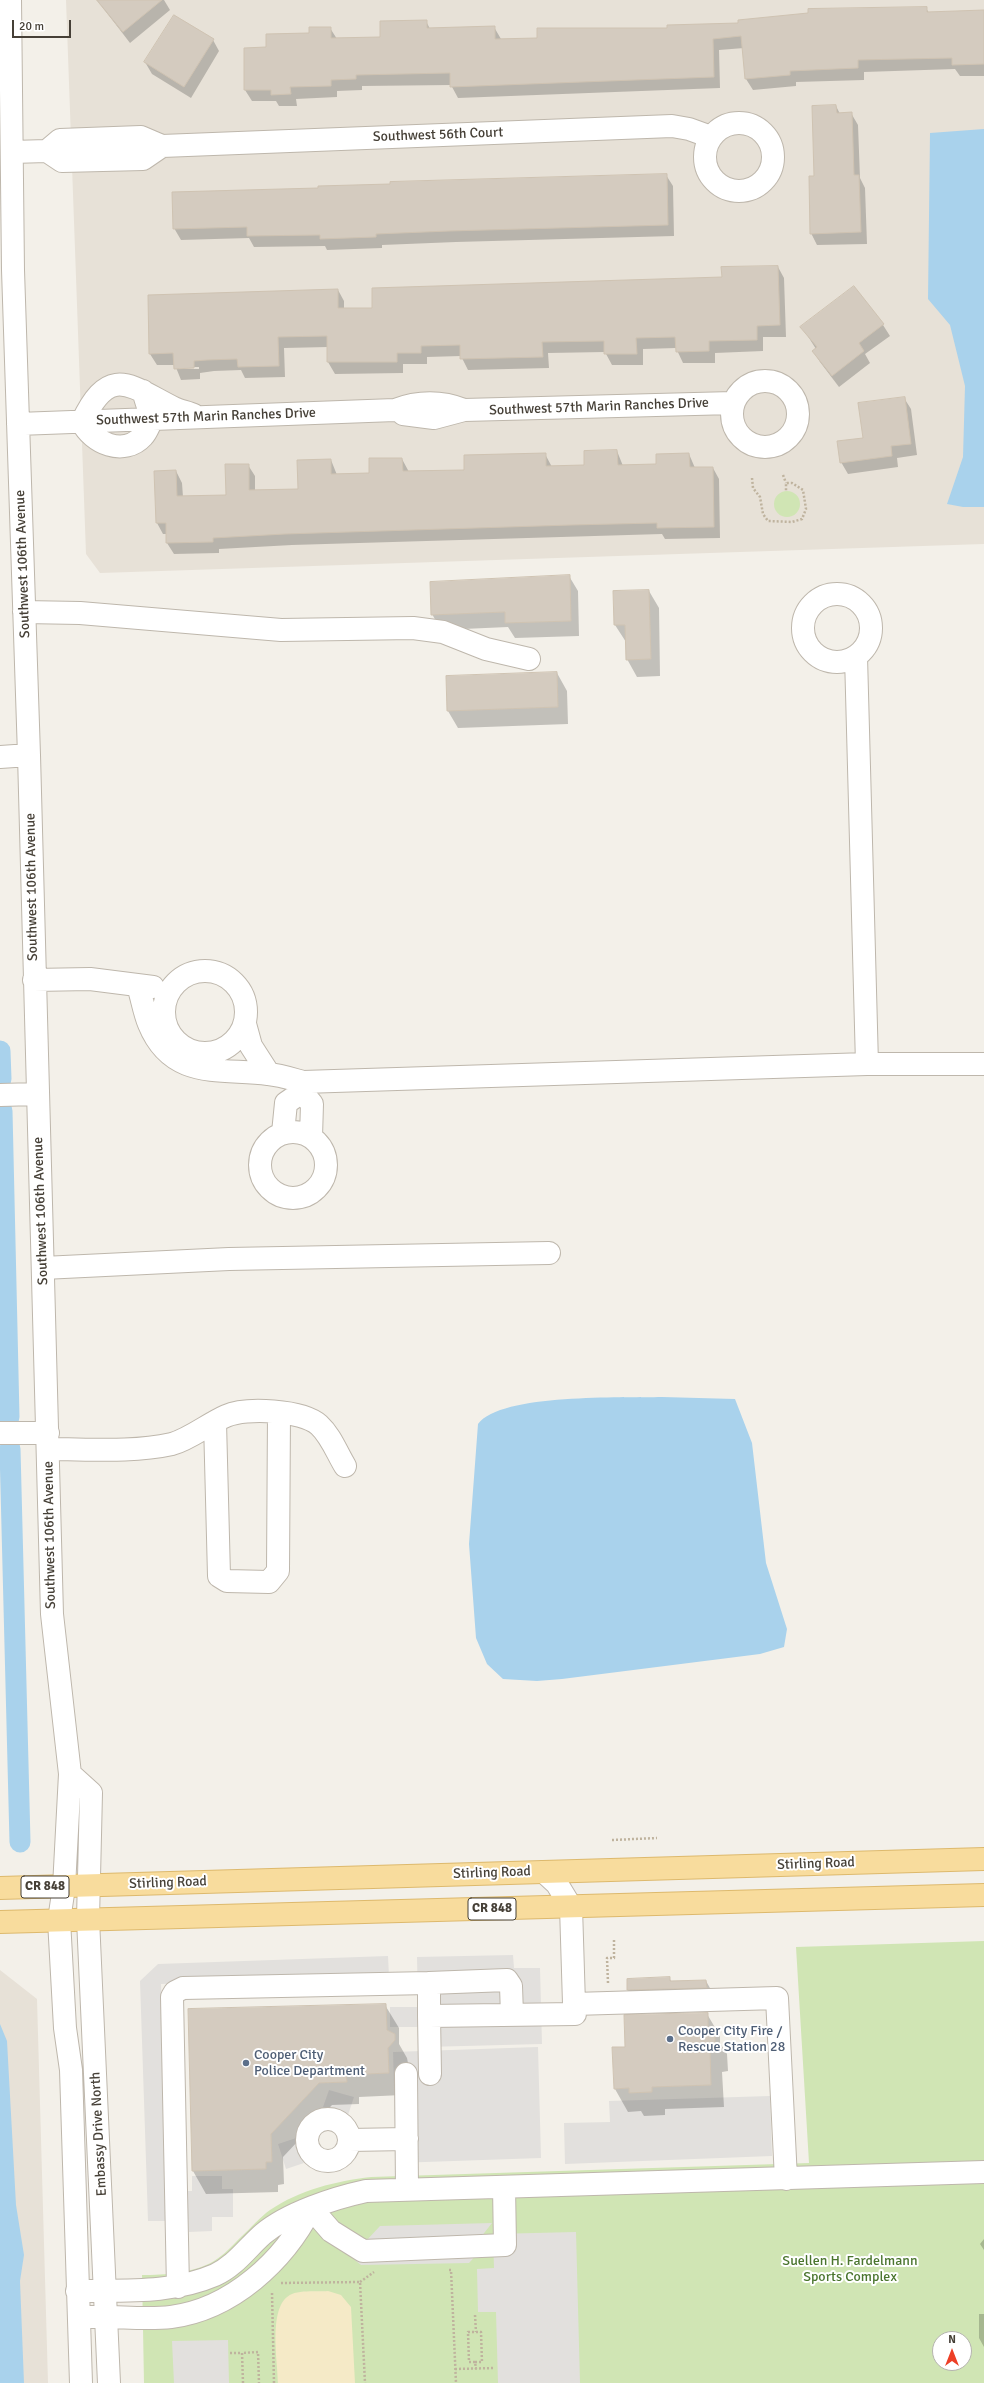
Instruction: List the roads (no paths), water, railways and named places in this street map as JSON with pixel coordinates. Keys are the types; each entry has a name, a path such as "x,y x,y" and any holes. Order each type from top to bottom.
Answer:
{"main road":[{"name":"Stirling Road","path":"0,1888 984,1858"},
{"name":"CR 848","path":"0,1922 984,1895"}],"street":[{"name":"Southwest 106th Avenue","path":"10,0 12,152 6,250 7,292 18,424 29,756 52,1614 70,1774 64,1887 59,1920"},
{"name":"Southwest 56th Court","path":"12,152 47,151 60,140 141,137 162,146 672,126 689,129 711,137"},
{"path":"142,391 152,420 143,436 123,447 108,445 96,440 87,432 82,422 95,398 112,386 133,386 175,408 199,417"},
{"name":"Southwest 57th Marin Ranches Drive","path":"152,420 395,410 414,417 434,418 464,410 733,403"},
{"name":"Southwest 57th Marin Ranches Drive","path":"18,424 82,422"},
{"path":"24,612 80,613 281,630 413,628 443,632 486,650 529,659"},
{"path":"856,656 867,1064"},
{"path":"0,756 29,756"},
{"path":"34,980 90,979 138,986 160,987 200,971 214,971 226,976 237,985 244,997 247,1010 245,1024 239,1036 229,1046 216,1052 203,1054 189,1051 178,1044 169,1033 164,1020 163,1006 168,993 175,982"},
{"path":"138,986 163,1006"},
{"path":"138,986 149,1025 164,1047 178,1061 206,1070 268,1074"},
{"path":"245,1024 251,1046 268,1074"},
{"path":"229,1046 241,1059 268,1074 303,1087 867,1064 984,1064"},
{"path":"283,1133 286,1103 303,1087"},
{"path":"303,1087 312,1104 310,1137"},
{"path":"0,1095 37,1094"},
{"path":"295,1131 310,1137 322,1148 326,1159 326,1170 323,1181 316,1190 307,1196 296,1199 284,1198 274,1193 266,1186 261,1176 259,1166 261,1155 266,1145 283,1133 295,1131"},
{"path":"43,1268 229,1259 549,1253"},
{"path":"0,1433 48,1441 148,1448 174,1443 215,1422 240,1412 279,1413 307,1419 318,1424 327,1434 345,1466"},
{"path":"215,1422 219,1576 227,1581 269,1582 278,1571 279,1413"},
{"path":"70,1774 91,1793 89,1885"},
{"path":"544,1872 557,1884 571,1907 574,2004 778,1998 786,2179"},
{"name":"Embassy Drive North","path":"89,1885 88,1919 106,2290 109,2383"},
{"name":"Embassy Drive North","path":"59,1920 65,2028 71,2070 81,2383"},
{"path":"178,2287 172,1997 175,1992 183,1988 507,1980 511,1986 512,2015"},
{"path":"429,1983 430,2074"},
{"path":"429,2016 574,2014"},
{"path":"406,2074 407,2189"},
{"path":"349,2140 407,2139"},
{"path":"77,2291 178,2287 216,2274 240,2258 264,2233 278,2224 311,2208 341,2197 366,2191 984,2172"},
{"path":"311,2208 331,2231 363,2251 505,2245 504,2187"},
{"path":"78,2317 170,2317 194,2312 233,2295 251,2283 266,2268 301,2227 311,2208"}],"water":[{"path":"984,129 984,507 963,507 947,504 963,457 965,386 950,325 928,299 930,133"},
{"path":"662,1397 735,1399 752,1443 766,1563 787,1629 784,1647 760,1654 562,1679 537,1681 503,1679 487,1664 476,1638 469,1544 478,1424 491,1414 511,1407 536,1402 564,1399"},
{"path":"0,2024 7,2041 16,2205 24,2255 20,2281 24,2383 0,2383"}],"waterway":[{"path":"0,1051 1,1079"},
{"path":"2,1111 9,1417"},
{"path":"10,1449 20,1842"}],"place":[{"name":"Cooper City Fire / Rescue Station 28","path":"670,2039"},
{"name":"Cooper City Police Department","path":"246,2063"}],"park label":[{"name":"Suellen H. Fardelmann Sports Complex","path":"850,2270"}]}
